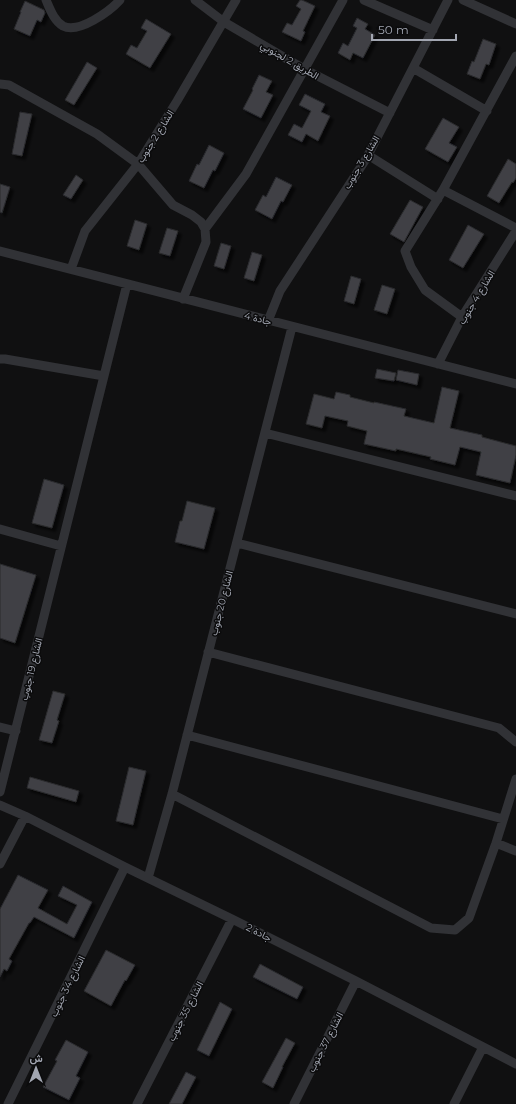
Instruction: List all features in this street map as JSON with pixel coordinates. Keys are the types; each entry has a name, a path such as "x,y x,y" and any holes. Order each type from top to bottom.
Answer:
{"street":[{"path":"46,0 55,18 63,26 70,28 84,25 98,18 116,5 120,0"},
{"name":"الطريق 2 لجنوبي","path":"195,0 224,22 304,69 390,113"},
{"name":"الشارع 2 جنوب","path":"71,269 85,231 138,164 236,0"},
{"path":"205,229 246,174 343,0"},
{"path":"364,0 433,30"},
{"name":"الشارع 3 جنوب","path":"268,321 280,291 368,155 448,0"},
{"path":"463,0 516,24"},
{"path":"462,317 425,290 411,267 405,251 438,199 516,56"},
{"path":"413,68 487,111"},
{"path":"0,84 9,85 97,134 138,164 173,205 192,215 201,222 205,229 206,242 183,299"},
{"path":"368,155 438,199"},
{"path":"443,190 516,228"},
{"name":"الشارع 4 جنوب","path":"438,364 462,317 516,231"},
{"name":"جادة 4","path":"0,251 516,384"},
{"name":"الشارع 19 جنوب","path":"0,792 127,284"},
{"name":"الشارع 20 جنوب","path":"148,878 172,794 292,327"},
{"path":"0,359 104,376"},
{"path":"265,433 516,496"},
{"path":"0,529 61,546"},
{"path":"237,543 516,614"},
{"path":"208,652 499,728 516,742"},
{"path":"0,727 16,732"},
{"path":"187,735 504,819"},
{"path":"172,794 431,928 455,930 469,918 496,843 516,779"},
{"name":"جادة 2","path":"0,805 26,816 125,867 356,981 516,1064"},
{"path":"0,864 26,816"},
{"path":"496,843 516,850"},
{"name":"الشارع 34 جنوب","path":"8,1104 125,867"},
{"name":"الشارع 35 جنوب","path":"137,1104 232,919"},
{"name":"الشارع 37 جنوب","path":"294,1104 356,981"},
{"path":"454,1104 483,1047"}],"building":[{"path":"300,0 315,6 303,31 305,32 301,41 282,32 287,23 292,25 301,9 296,6"},
{"path":"25,1 44,10 45,13 41,22 37,20 30,36 14,29"},
{"path":"357,18 368,24 365,29 375,35 363,58 353,53 350,60 338,53 343,43 348,46 357,28 353,26"},
{"path":"146,19 171,34 150,68 126,54 131,45 137,48 147,31 141,28"},
{"path":"483,39 496,44 489,65 486,64 480,79 467,74 472,61 474,62"},
{"path":"87,62 97,68 74,105 65,100"},
{"path":"259,75 272,81 266,92 273,95 261,118 243,109"},
{"path":"305,94 325,104 321,112 330,116 318,141 306,134 302,142 288,135 294,124 302,128 311,111 299,105"},
{"path":"20,112 32,114 22,156 12,154"},
{"path":"443,118 459,127 449,143 457,147 448,162 425,149"},
{"path":"209,145 224,153 204,188 189,181 197,164 199,165"},
{"path":"508,159 516,164 516,178 499,203 487,196"},
{"path":"76,175 83,180 71,199 63,195"},
{"path":"276,177 292,185 283,202 281,201 272,219 255,210 263,195 266,197"},
{"path":"0,184 10,187 2,213 0,212"},
{"path":"410,200 423,207 404,242 390,234"},
{"path":"135,220 147,224 139,250 127,246"},
{"path":"468,225 484,234 463,268 449,260"},
{"path":"167,228 178,231 170,256 159,253"},
{"path":"221,243 231,246 224,269 214,266"},
{"path":"252,252 262,255 254,281 244,278"},
{"path":"351,276 361,279 354,304 344,301"},
{"path":"382,285 395,289 387,314 374,310"},
{"path":"377,369 396,373 394,381 375,378"},
{"path":"398,370 419,374 417,385 396,380"},
{"path":"442,387 459,391 450,428 482,435 482,437 516,446 516,455 510,483 476,475 481,452 460,447 455,465 430,459 431,457 364,444 367,431 347,426 348,421 325,416 322,428 306,424 314,394 334,399 336,392 374,403 406,409 404,416 434,423"},
{"path":"44,479 64,485 52,528 32,523"},
{"path":"187,501 215,508 204,549 175,542"},
{"path":"0,564 36,575 15,643 0,638"},
{"path":"53,691 65,694 52,743 39,740"},
{"path":"129,767 146,771 133,825 116,821"},
{"path":"30,777 79,791 76,802 27,788"},
{"path":"18,875 48,890 38,908 67,924 77,905 58,896 63,886 92,902 74,938 34,917 29,923 9,959 12,961 7,971 4,969 0,977 0,909"},
{"path":"106,950 135,965 111,1006 84,991"},
{"path":"260,964 303,987 297,999 253,977"},
{"path":"220,1002 232,1009 209,1056 197,1050"},
{"path":"286,1038 295,1043 273,1088 262,1082"},
{"path":"66,1040 88,1052 76,1076 80,1078 69,1100 43,1087"},
{"path":"186,1072 196,1077 182,1104 169,1104"}]}
